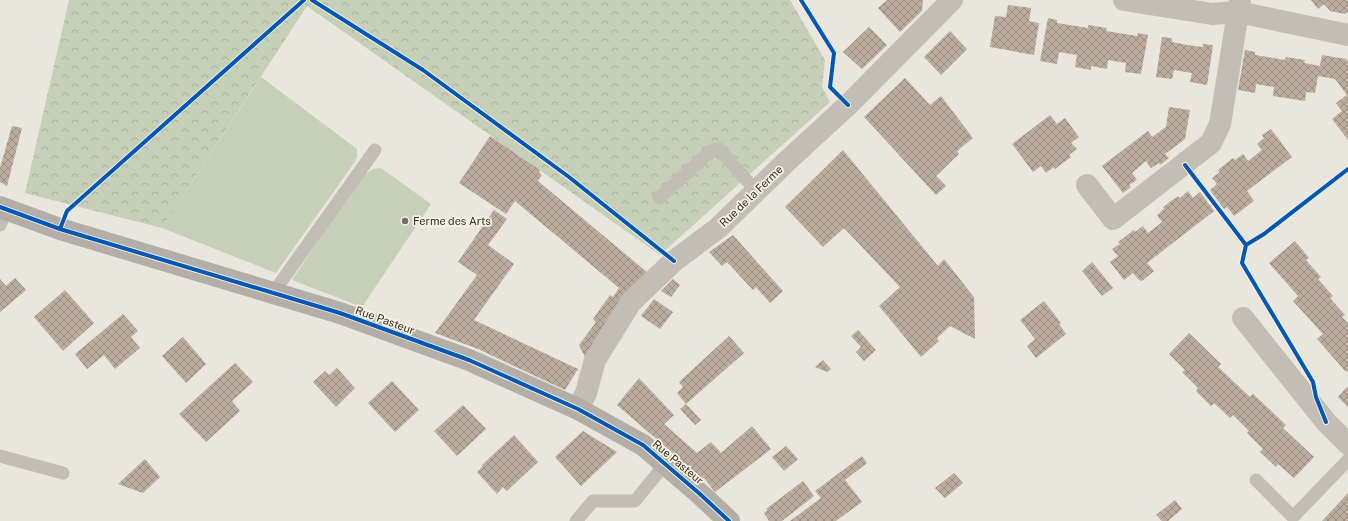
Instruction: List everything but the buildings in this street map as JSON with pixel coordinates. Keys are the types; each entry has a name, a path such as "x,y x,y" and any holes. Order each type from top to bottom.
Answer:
{"street":[{"name":"Rue de la Ferme","path":"578,409 586,394 595,360 631,302 674,261 718,228 848,105 952,0"},
{"path":"1124,0 1212,14 1239,6 1348,35"},
{"path":"1087,185 1113,219 1211,144 1220,124 1239,6"},
{"name":"Rue Pasteur","path":"2,214 60,229 340,314 469,360 578,409 643,445 729,521"},
{"path":"1243,318 1326,422 1348,444"}],"lane":[{"path":"659,198 712,150 719,149 756,192"},
{"path":"272,293 375,150"},
{"path":"0,456 63,474"},
{"path":"1256,480 1293,517 1348,460"},
{"path":"576,521 593,501 634,501 665,464"}],"green space":[{"path":"69,0 790,0 825,60 822,87 830,102 660,255 307,6 162,228 25,193"},
{"path":"261,77 357,149 357,157 354,163 276,273 162,228"},
{"path":"381,168 431,204 362,307 292,280 361,177 373,169"}],"cycle path":[{"path":"60,229 67,211 304,0"},
{"path":"312,0 423,70 569,177 674,261"},
{"path":"801,0 834,53 830,87 848,105"},
{"path":"1185,165 1246,245 1264,234 1348,169"},
{"path":"0,207 60,229 340,313 469,360 578,409 643,445 729,521"},
{"path":"1246,245 1242,263 1313,382 1316,397 1326,422"}],"place":[{"name":"Ferme des Arts","path":"405,221"}]}
